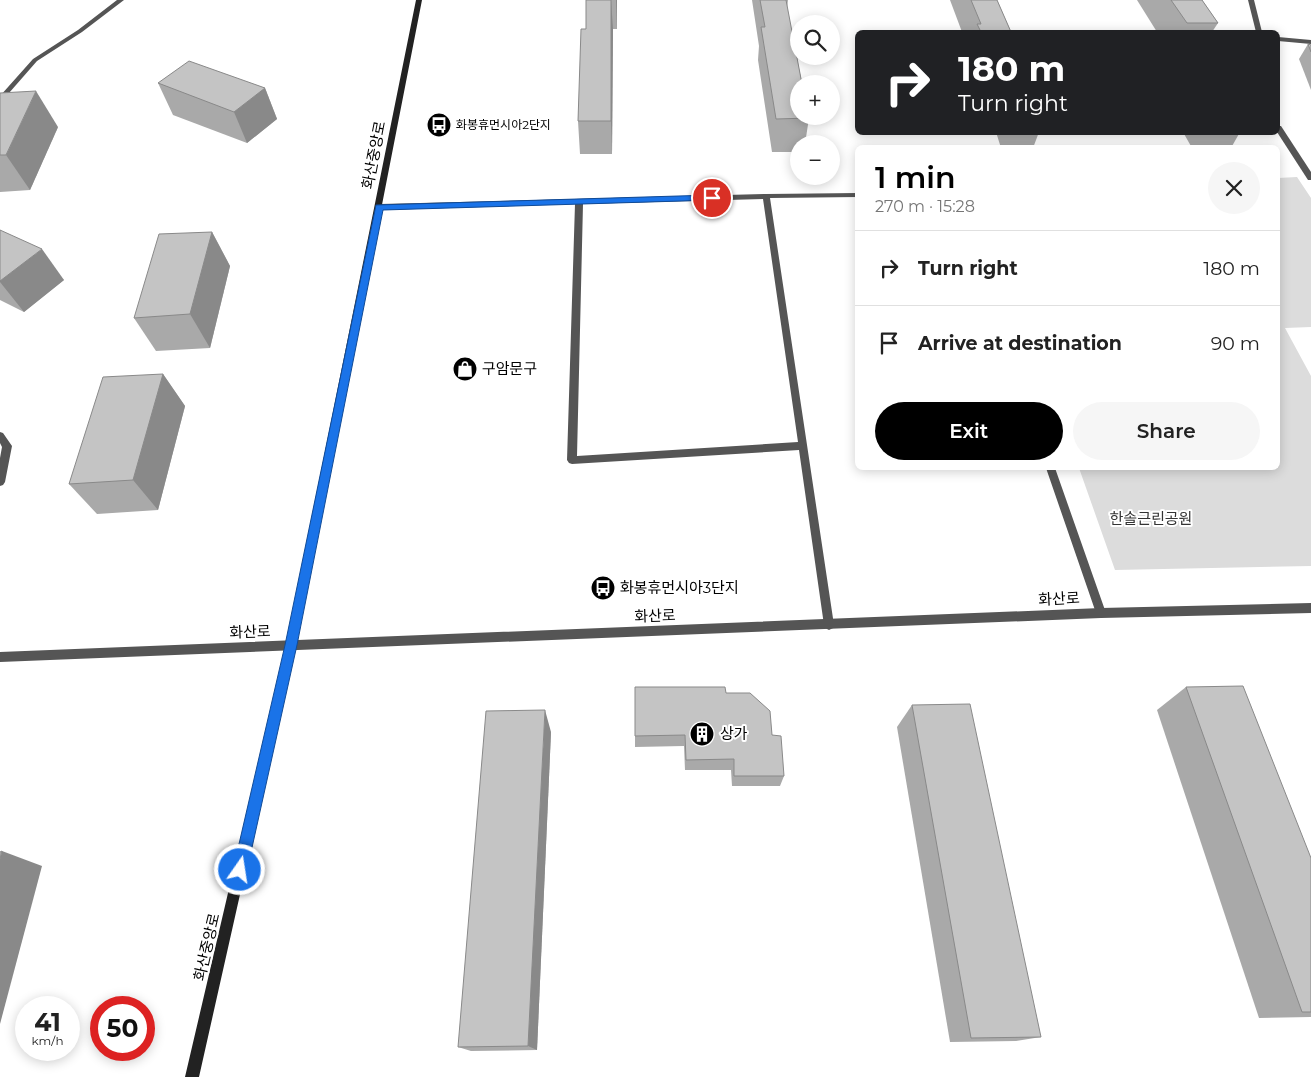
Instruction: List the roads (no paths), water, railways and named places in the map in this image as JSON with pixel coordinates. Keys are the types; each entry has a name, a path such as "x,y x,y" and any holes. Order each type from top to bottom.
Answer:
{"main road":[{"name":"화산중앙로","path":"192,1077 291,645 380,207 419,0"}],"street":[{"path":"0,100 35,60 80,31 121,0"},
{"path":"1250,0 1258,30"},
{"path":"1280,39 1311,42"},
{"path":"1280,131 1311,178"},
{"path":"380,207 855,195"},
{"path":"766,196 828,625"},
{"path":"579,201 572,460 801,446"},
{"path":"0,436 7,446 0,482"},
{"path":"1051,470 1101,612"},
{"name":"화산로","path":"0,657 828,625 1101,612 1311,608"}],"place":[{"name":"화봉휴먼시아2단지","path":"439,125"},
{"name":"구암문구","path":"465,369"},
{"name":"화봉휴먼시아3단지","path":"603,588"},
{"name":"상가","path":"702,734"}],"park label":[{"name":"한솔근린공원","path":"1151,519"}]}
